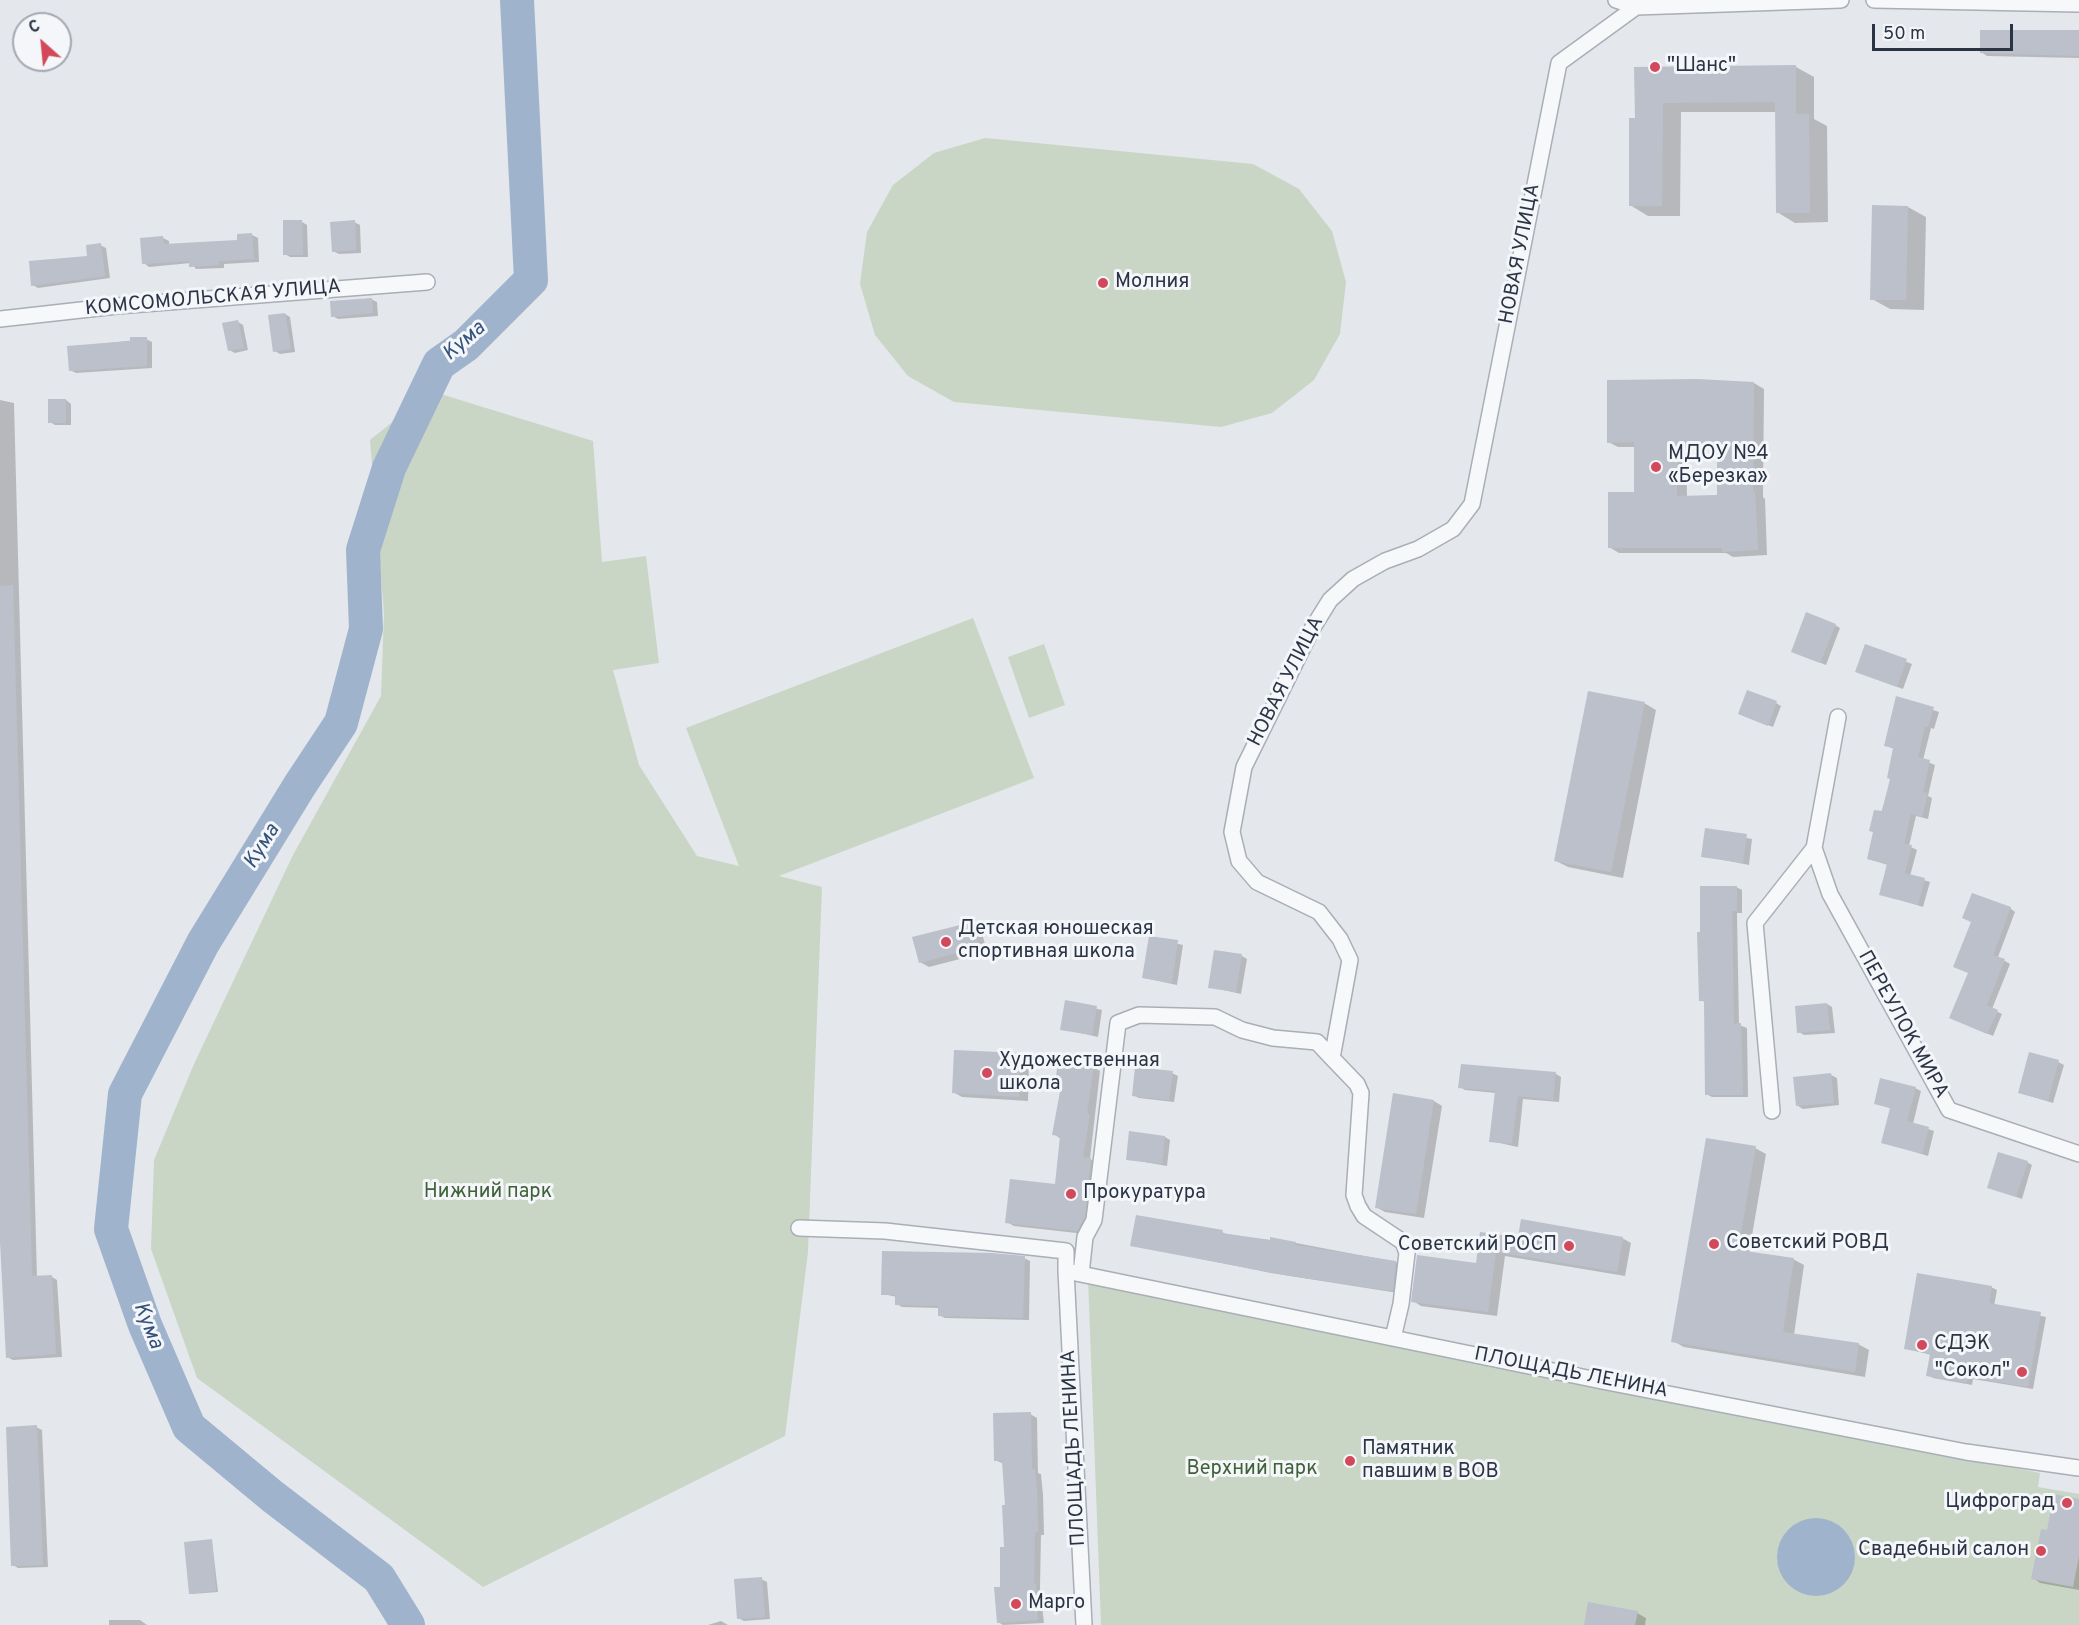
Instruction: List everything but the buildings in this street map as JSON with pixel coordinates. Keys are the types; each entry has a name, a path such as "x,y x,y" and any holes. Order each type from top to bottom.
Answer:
{"street":[{"path":"1616,0 1636,8 1841,0"},
{"path":"1874,0 2079,4"},
{"name":"НОВАЯ УЛИЦА","path":"1332,1058 1350,960 1340,939 1319,912 1257,882 1239,861 1232,832 1244,767 1312,629 1330,600 1353,579 1453,530 1472,504 1559,63 1636,8"},
{"name":"КОМСОМОЛЬСКАЯ УЛИЦА","path":"0,319 117,306 427,282"},
{"name":"ПЕРЕУЛОК МИРА","path":"1772,1111 1755,923 1814,848 1838,717"},
{"name":"ПЕРЕУЛОК МИРА","path":"1814,848 1830,894 1949,1110 2079,1154"},
{"path":"1073,1272 1085,1237 1094,1220 1118,1023 1139,1015 1215,1017 1242,1030 1273,1038 1317,1042 1357,1084 1361,1093 1354,1183 1358,1206 1364,1216 1403,1242 1407,1252 1401,1304 1393,1338"},
{"name":"ПЛОЩАДЬ ЛЕНИНА","path":"799,1228 885,1232 1066,1251 1073,1272 1084,1625"},
{"name":"ПЛОЩАДЬ ЛЕНИНА","path":"1073,1272 1966,1452 2079,1468"}],"green space":[{"name":"Молния","path":"985,138 1253,164 1299,189 1332,231 1346,282 1340,334 1314,380 1272,413 1221,427 954,402 908,376 875,335 860,284 867,232 893,185 934,153"},
{"name":"Нижний парк","path":"431,391 593,441 602,562 646,556 659,663 613,670 639,765 697,856 739,866 686,728 973,618 1034,778 779,876 822,887 808,1252 785,1436 483,1587 197,1378 151,1249 154,1160 194,1064 293,855 381,696 384,614 370,440"},
{"path":"1044,644 1065,705 1029,718 1008,657"},
{"name":"Верхний парк","path":"1088,1279 2040,1473 2038,1487 2079,1494 2079,1625 1101,1625"}],"water":[{"path":"1816,1518 1831,1521 1843,1530 1852,1542 1855,1557 1852,1572 1843,1584 1831,1593 1816,1596 1801,1593 1789,1584 1780,1572 1777,1557 1780,1542 1789,1530 1801,1521"}],"waterway":[{"name":"Кума","path":"408,1625 379,1578 272,1496 189,1427 145,1325 111,1229 125,1094 203,943 341,723 366,629 363,550 389,468 439,364 466,345 531,280 517,0"}],"place":[{"name":"\"Шанс\"","path":"1655,67"},
{"name":"Молния","path":"1103,283"},
{"name":"МДОУ №4 «Березка»","path":"1656,467"},
{"name":"Детская юношеская спортивная школа","path":"946,942"},
{"name":"Художественная школа","path":"987,1073"},
{"name":"Прокуратура","path":"1071,1194"},
{"name":"Советский РОВД","path":"1714,1244"},
{"name":"Советский РОСП","path":"1569,1246"},
{"name":"СДЭК","path":"1922,1345"},
{"name":"\"Сокол\"","path":"2022,1372"},
{"name":"Памятник павшим в ВОВ","path":"1350,1461"},
{"name":"Цифроград","path":"2067,1503"},
{"name":"Свадебный салон","path":"2041,1551"},
{"name":"Марго","path":"1016,1604"}]}
